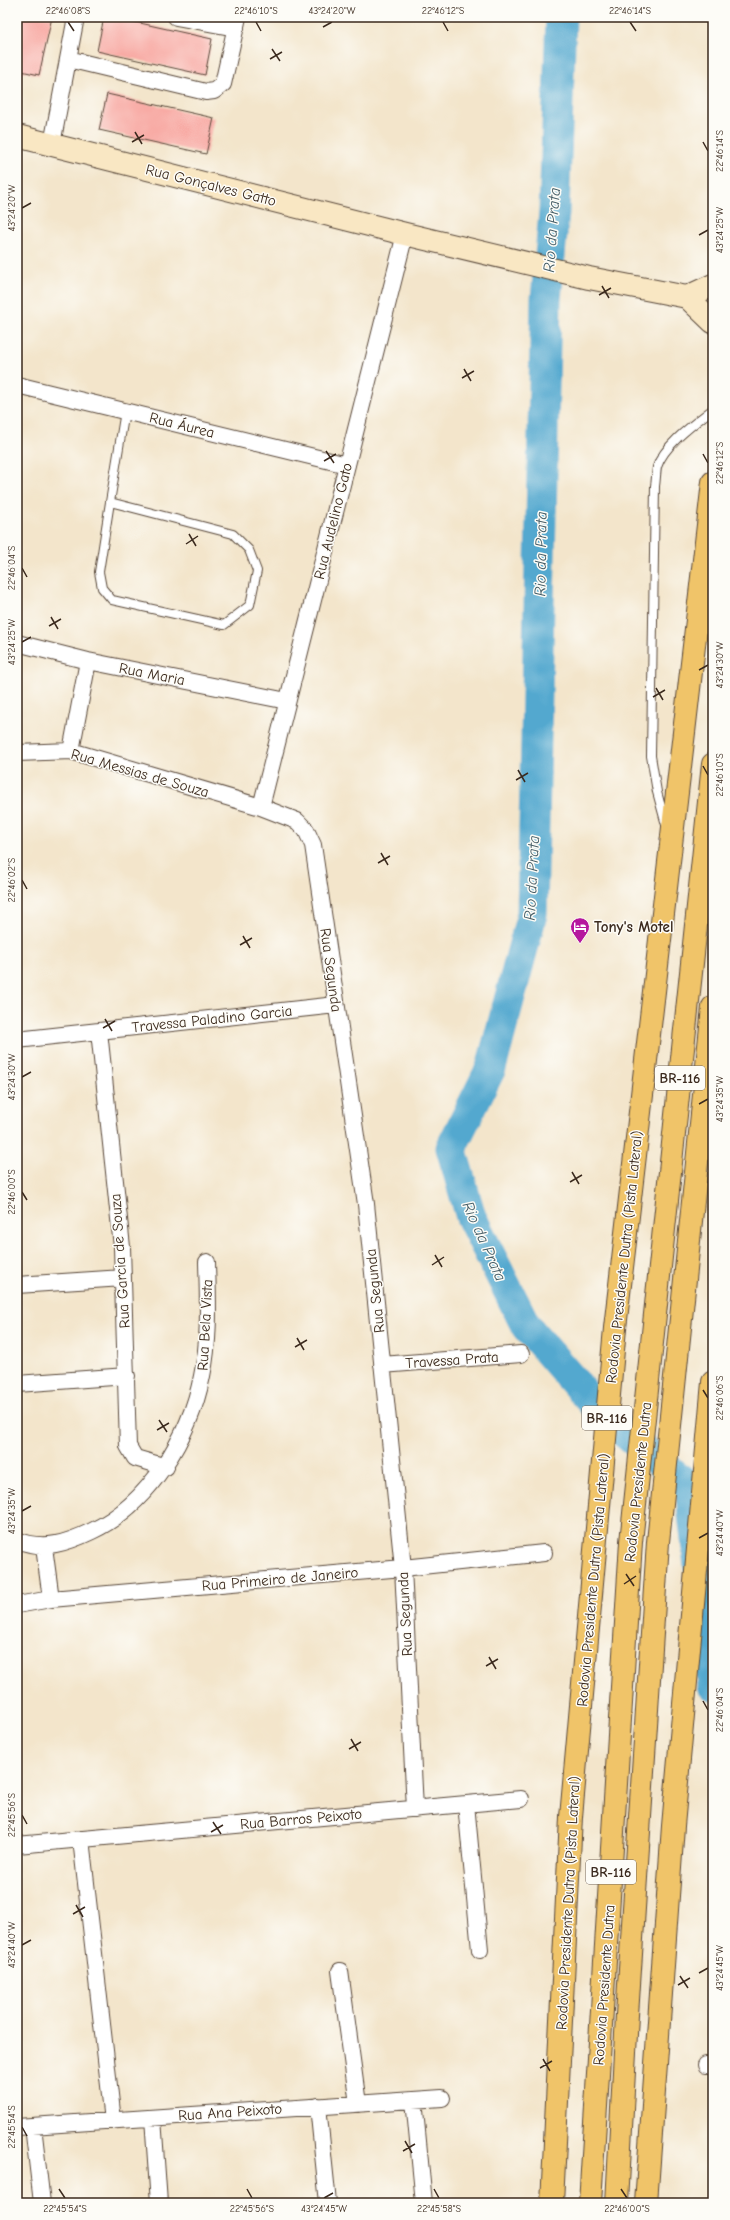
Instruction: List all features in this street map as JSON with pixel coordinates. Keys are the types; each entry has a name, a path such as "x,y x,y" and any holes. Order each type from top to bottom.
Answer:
{"highway":[{"name":"Rodovia Presidente Dutra (Pista Lateral)","path":"552,2203 571,1817 615,1328 670,841 713,482"},
{"name":"Rodovia Presidente Dutra","path":"590,2203 631,1542 713,764"},
{"name":"Rodovia Presidente Dutra","path":"618,2203 627,2015 658,1542 713,1007"},
{"path":"646,2203 673,1834 706,1443 713,1382"}],"street":[{"path":"52,144 76,17"},
{"path":"68,59 206,92 214,91 223,84 237,22 176,17"},
{"name":"Rua Gonçalves Gatto","path":"17,136 405,234 589,278 687,297"},
{"name":"Rua Audelino Gato","path":"261,807 405,234"},
{"path":"713,285 687,297 713,322"},
{"name":"Rua Áurea","path":"17,386 347,465"},
{"name":"Rua Maria","path":"17,643 88,661 287,701"},
{"path":"71,751 88,661"},
{"name":"Rua Messias de Souza","path":"17,753 71,751 261,807"},
{"name":"Rua Segunda","path":"261,807 297,821 306,830 313,845 366,1204 403,1568 415,1809"},
{"name":"Travessa Paladino Garcia","path":"17,1040 336,1005"},
{"name":"Rua Garcia de Souza","path":"99,1031 122,1247 128,1446 130,1452 135,1458 166,1467"},
{"name":"Rua Bela Vista","path":"17,1540 44,1547 73,1540 98,1528 127,1510 166,1467 192,1410 202,1377 207,1343 207,1262"},
{"path":"17,1285 123,1278"},
{"name":"Travessa Prata","path":"382,1365 521,1354"},
{"path":"17,1384 127,1376"},
{"path":"44,1547 52,1599"},
{"name":"Rua Primeiro de Janeiro","path":"17,1605 52,1599 403,1568 544,1553"},
{"name":"Rua Barros Peixoto","path":"17,1845 520,1799"},
{"path":"466,1804 480,1950"},
{"path":"81,1839 113,2121"},
{"path":"340,1971 358,2104"},
{"name":"Rua Ana Peixoto","path":"17,2127 442,2098"},
{"path":"414,2100 424,2203"},
{"path":"318,2106 328,2203"},
{"path":"153,2118 158,2203"},
{"path":"33,2126 42,2203"}],"lane":[{"path":"670,841 658,792 652,756 655,486 657,467 673,443 692,425 713,409"},
{"path":"110,502 233,534 249,550 257,571 250,605 224,625 112,600 102,588 99,572 110,502 126,412"}],"building":[{"path":"17,17 52,17 39,75 17,70"},
{"path":"104,17 113,17 212,39 205,75 97,51"},
{"path":"107,94 214,118 206,154 99,130"}],"waterway":[{"name":"Rio da Prata","path":"561,17 554,212 546,299 532,914 491,1068 451,1148 471,1217 526,1326 602,1414 690,1488 713,1686"}],"place":[{"name":"Tony's Motel","path":"580,944"}]}
